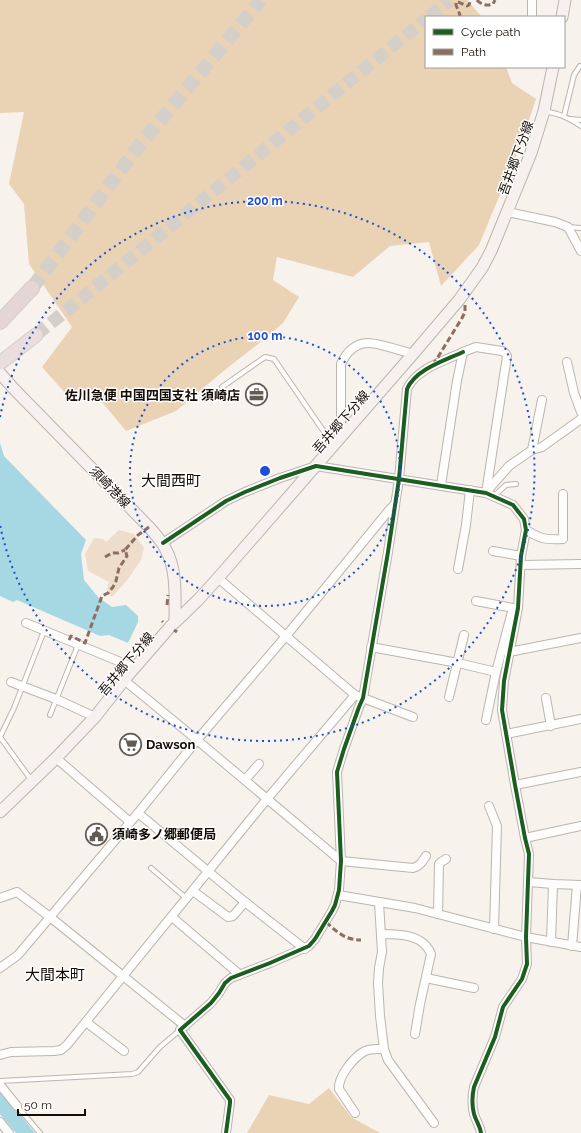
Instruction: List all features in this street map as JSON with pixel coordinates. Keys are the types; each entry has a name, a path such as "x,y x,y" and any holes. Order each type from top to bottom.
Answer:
{"highway":[{"path":"0,322 32,288"},
{"path":"4,360 36,335"}],"main road":[{"path":"562,16 565,0"},
{"name":"吾井郷下分線","path":"0,812 56,758 95,717 124,680 175,621 198,600 218,578 459,300 478,274 491,251 531,153 544,111 550,68"},
{"name":"須崎港線","path":"0,373 149,527 163,544 169,555 173,570 175,621"}],"street":[{"path":"532,0 532,16"},
{"path":"507,212 555,222 568,227 581,251"},
{"path":"341,436 341,364 344,356 358,345 368,342 413,354"},
{"path":"183,1028 211,1003 219,993 224,983 231,978 305,949 312,943 335,905 340,885 341,860 337,772 349,735 371,647 399,479 407,389 411,382 432,366 476,347 502,352 507,356 486,492"},
{"path":"442,485 457,381 463,352"},
{"path":"567,362 574,392 581,412"},
{"path":"532,450 542,400"},
{"path":"486,492 509,466 532,450 542,448 581,419"},
{"path":"163,544 226,501 280,478 316,466 486,492 513,505 524,519 526,530 502,693 502,710 515,786 530,858 526,937 527,964 522,979 503,1007 495,1037 476,1080 473,1093 473,1108 481,1133"},
{"path":"458,569 466,525 470,490"},
{"path":"526,530 539,538 548,540 563,539 563,494"},
{"path":"0,968 18,955 394,505"},
{"path":"493,551 522,556"},
{"path":"521,565 581,564"},
{"path":"218,578 359,696 413,717"},
{"path":"476,601 515,608"},
{"path":"486,720 496,672 515,608"},
{"path":"26,623 135,668"},
{"path":"449,697 464,635"},
{"path":"509,652 581,638"},
{"path":"371,647 458,663 496,672"},
{"path":"124,680 341,860 413,868 418,866 426,856"},
{"path":"12,682 56,699 95,717"},
{"path":"0,1055 11,1052 61,1050 67,1045 267,799 359,696"},
{"path":"546,698 552,726"},
{"path":"506,734 581,719"},
{"path":"56,758 130,822"},
{"path":"245,780 259,764"},
{"path":"515,786 581,772"},
{"path":"489,806 498,826 494,929"},
{"path":"138,813 305,949"},
{"path":"525,838 581,826"},
{"path":"438,914 439,864 446,859"},
{"path":"338,895 415,908 526,937 577,946 579,885 529,882"},
{"path":"551,942 553,884"},
{"path":"193,891 228,916 233,916 246,902"},
{"path":"0,898 17,892 123,976 183,1028 230,1100 226,1133"},
{"path":"379,903 382,952 378,983 384,1049 388,1060 434,1123"},
{"path":"172,917 239,974"},
{"path":"381,934 401,934 410,936 426,946 431,954 415,1034"},
{"path":"426,978 474,988"},
{"path":"86,1022 124,1051"},
{"path":"355,1113 339,1089 340,1080 357,1056 371,1049 384,1049"},
{"path":"0,1085 17,1106"},
{"path":"0,1122 9,1133"}],"lane":[{"path":"564,116 574,75 580,66"},
{"path":"544,111 564,116 581,126"},
{"path":"570,119 581,120"},
{"path":"568,227 581,228"},
{"path":"222,387 265,357 274,359 333,446"},
{"path":"494,496 506,485 516,484"},
{"path":"32,781 0,737 14,708 45,630"},
{"path":"50,715 78,645"},
{"path":"150,868 186,898"},
{"path":"0,1081 125,1076 132,1074 138,1072 160,1047 183,1028"},
{"path":"17,1106 40,1133"}],"shaded area":[{"path":"0,0 467,0 481,16 425,16 425,68 506,68 512,83 536,99 521,144 479,245 441,286 429,242 390,246 353,277 277,257 273,280 299,297 283,323 176,411 126,431 97,396 74,403 42,367 72,327 29,264 24,204 9,184 24,112 0,113"},
{"path":"119,530 134,534 144,548 141,560 128,579 112,597 106,593 109,582 88,571 85,554 94,538 103,539 106,542"},
{"path":"329,1088 351,1117 380,1133 247,1133 269,1095 309,1104"}],"water":[{"path":"0,443 4,456 86,540 81,554 84,580 98,597 112,607 126,605 138,616 138,622 128,643 109,635 100,636 17,600 13,602 0,596"},
{"path":"0,1090 35,1133 16,1133 0,1114"}],"tunnel":[{"path":"32,288 138,147 261,0"},
{"path":"430,16 450,0"},
{"path":"36,335 425,20"}],"marked path":[{"path":"460,16 456,2 467,6 469,5 469,0"},
{"path":"477,0 486,5 493,4 495,0"},
{"path":"433,365 462,318 465,312 465,304"},
{"path":"69,640 71,636 85,643 102,596 108,593 113,587 119,568 127,556 125,550 138,535 149,527"},
{"path":"105,557 112,553 118,553 125,550"},
{"path":"167,605 168,595"},
{"path":"326,922 346,937 361,940"}],"cycle path":[{"path":"226,1133 230,1100 180,1030 211,1003 225,983 231,978 309,946 315,939 335,905 339,890 341,861 337,772 363,698 399,479 407,389 417,376 431,366 463,352"},
{"path":"163,543 226,501 280,478 316,466 486,493 513,505 524,519 526,530 521,556 518,608 504,681 502,710 529,854 526,937 527,964 522,979 503,1007 495,1037 474,1087 473,1111 481,1133"}],"place":[{"name":"佐川急便 中国四国支社 須崎店","path":"256,395"},
{"name":"Dawson","path":"130,744"},
{"name":"須崎多ノ郷郵便局","path":"97,834"}],"district":[{"name":"大間西町","path":"171,481"},
{"name":"大間本町","path":"55,975"}]}
